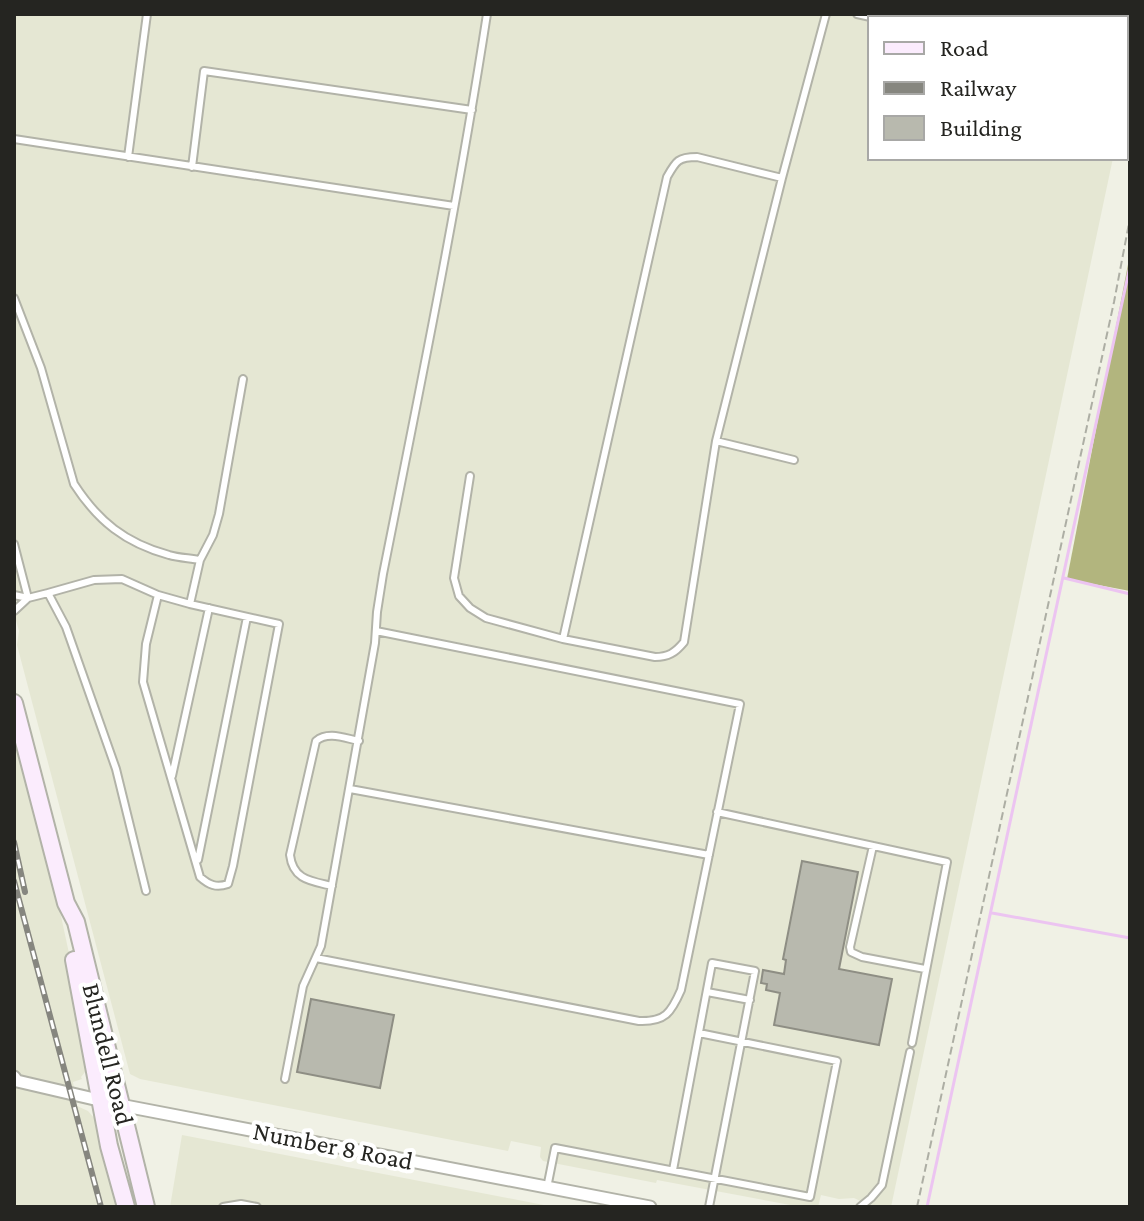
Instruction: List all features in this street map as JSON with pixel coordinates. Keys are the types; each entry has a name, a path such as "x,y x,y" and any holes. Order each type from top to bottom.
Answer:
{"main road":[{"name":"Blundell Road","path":"14,703 66,903 67,923 109,1146 126,1207"},
{"name":"Blundell Road","path":"66,903 76,922 146,1207"}],"street":[{"name":"Number 8 Road","path":"15,1080 120,1105 650,1207"}],"lane":[{"path":"128,157 147,14"},
{"path":"285,1079 303,986 321,946 359,741 383,574 472,110 487,14"},
{"path":"470,476 454,578 459,596 470,608 486,618 563,639 655,657 667,657 684,642 716,441 826,14"},
{"path":"192,167 204,71 472,110"},
{"path":"14,139 454,206"},
{"path":"563,639 667,177 675,163 684,157 697,157 782,178"},
{"path":"14,298 41,368 74,484 84,500 102,521 122,536 169,555 200,560"},
{"path":"190,604 200,560 213,535 219,514 243,379"},
{"path":"716,441 794,460"},
{"path":"14,544 28,598"},
{"path":"14,595 28,598 94,580 122,579 158,595 279,624 233,866 228,884 220,887 208,884 200,877 143,682 146,644 158,595"},
{"path":"48,593 66,627 116,769 146,891"},
{"path":"14,611 28,598"},
{"path":"171,778 209,608"},
{"path":"197,864 247,617"},
{"path":"316,958 639,1021 656,1021 669,1013 681,990 740,704 376,631"},
{"path":"332,886 298,874 292,867 290,855 316,741 322,736 332,735 359,741"},
{"path":"350,789 709,855"},
{"path":"717,812 947,862 912,1043"},
{"path":"873,846 851,952 862,957 925,969"},
{"path":"673,1170 712,963 755,971 709,1207"},
{"path":"707,992 750,1000"},
{"path":"547,1188 555,1148 810,1197 837,1061 699,1033"},
{"path":"860,1207 882,1185 910,1052"},
{"path":"223,1207 241,1204 257,1207"}],"path":[{"path":"917,1207 1130,218"}],"shaded area":[{"path":"14,14 920,14 930,16 868,16 868,160 1113,160 891,1207 869,1205 854,1198 821,1195 818,1207 801,1207 657,1180 656,1183 543,1161 540,1157 541,1147 511,1141 508,1151 140,1079 130,1074 17,645 19,631 14,613"},
{"path":"14,729 52,874 91,1056 88,1073 85,1072 82,1079 73,1082 77,1106 95,1119 119,1207 14,1207"},
{"path":"182,1135 554,1207 170,1207"}],"green space":[{"path":"1130,254 1130,591 1067,579"}],"building":[{"path":"802,861 858,872 839,969 892,979 879,1045 774,1025 780,993 766,990 767,984 761,983 763,970 784,974 786,960 783,959"},
{"path":"311,999 394,1015 380,1088 297,1072"}],"waterway":[{"path":"927,1207 1130,266"},
{"path":"1064,578 1130,594"},
{"path":"992,913 1130,938"}],"railway":[{"path":"14,842 25,892"},
{"path":"14,881 101,1207"}]}
